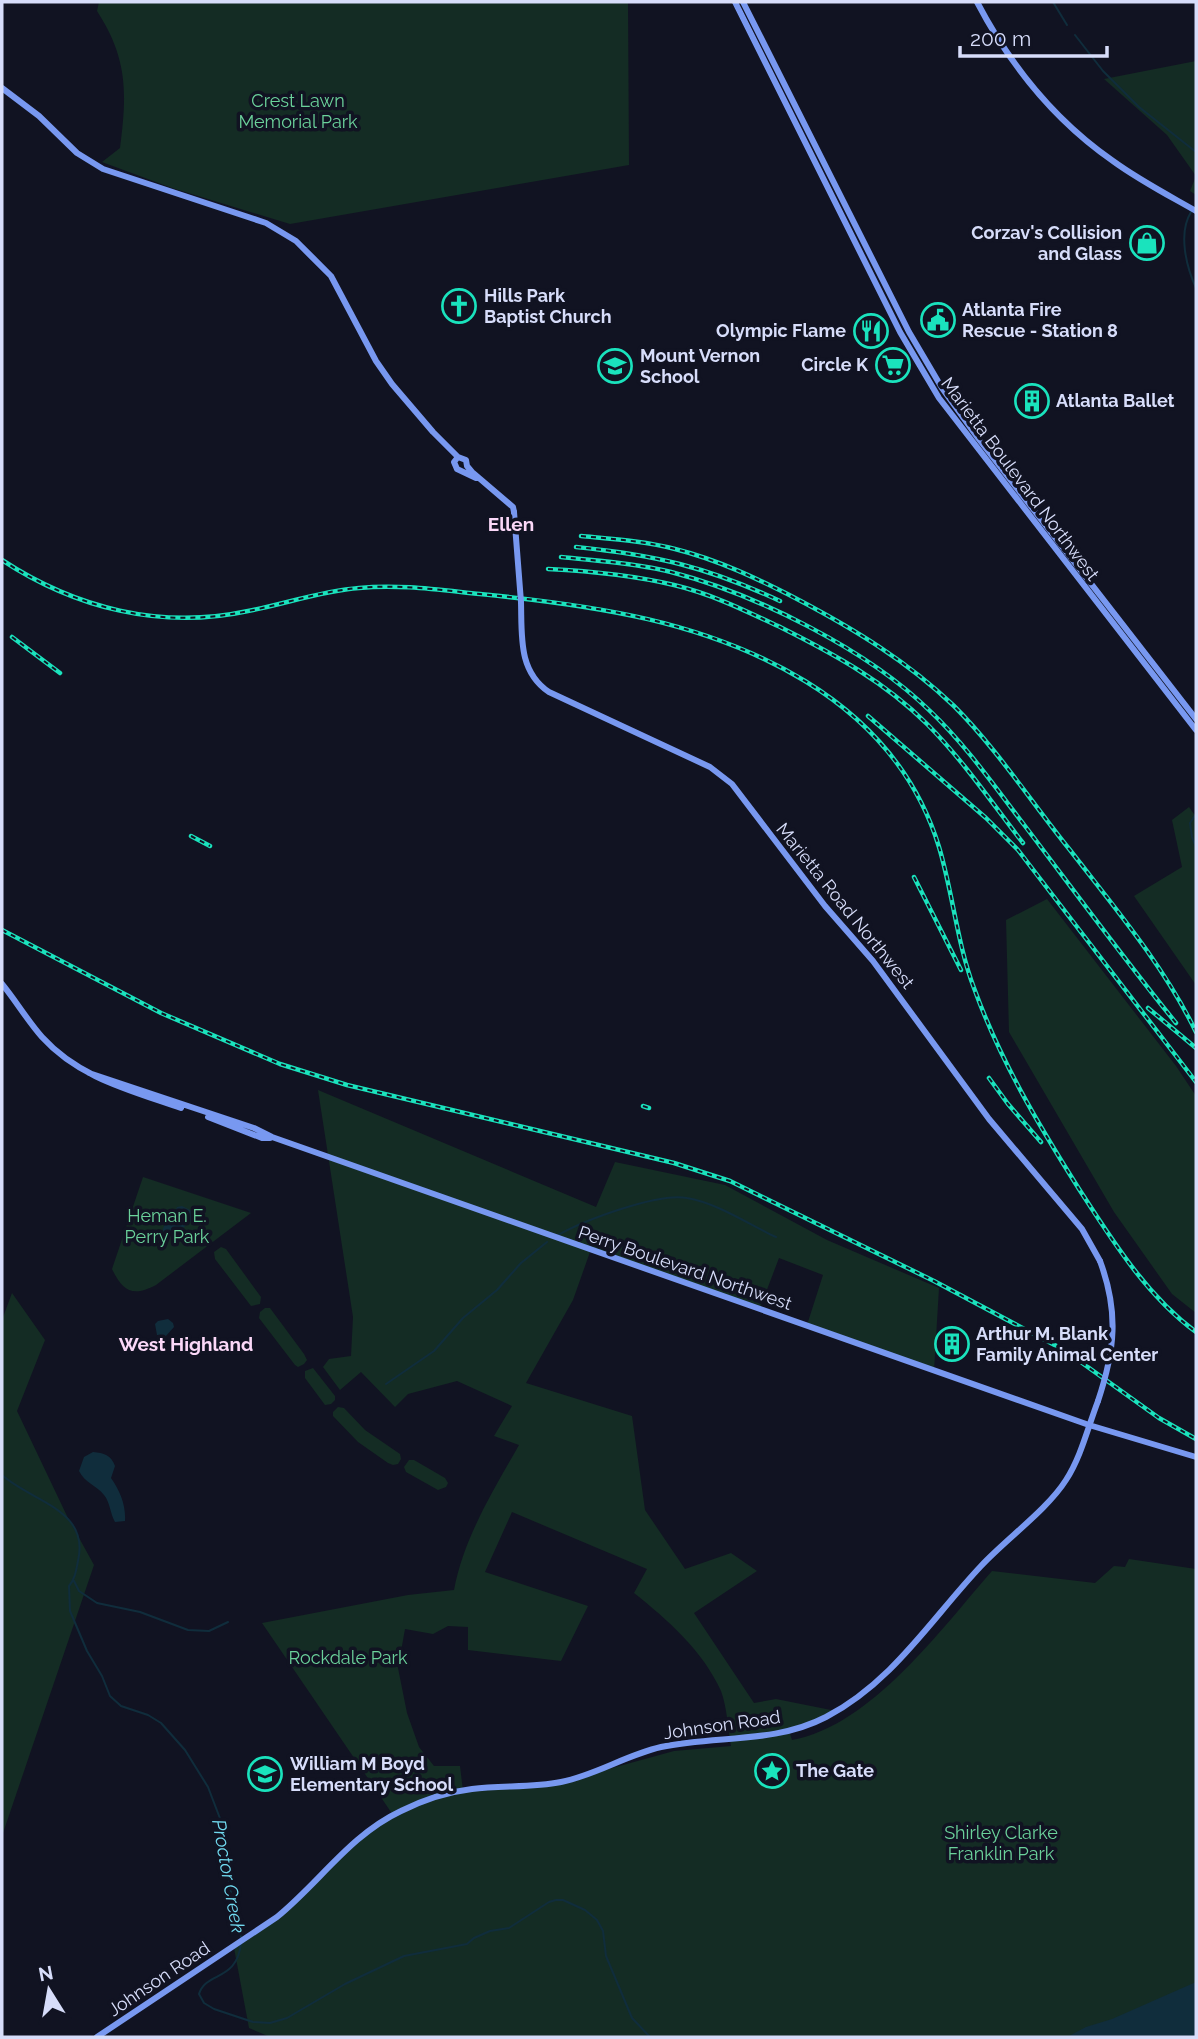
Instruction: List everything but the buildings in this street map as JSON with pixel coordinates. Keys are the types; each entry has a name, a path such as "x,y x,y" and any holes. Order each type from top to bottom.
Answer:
{"street":[{"name":"Marietta Boulevard Northwest","path":"735,2 920,368 983,457 1196,730"},
{"path":"743,2 909,332 942,388 1196,719"},
{"path":"977,2 1013,61 1058,115 1112,160 1196,211"},
{"path":"2,88 39,116 77,153 103,169 266,223 296,241 331,276 376,361 392,384 450,449 456,458 455,466 464,468"},
{"name":"Marietta Road Northwest","path":"456,458 466,460 464,468 513,509 525,660 538,682 550,692 710,767 732,783 825,906 893,987 989,1119 1082,1229 1100,1261 1114,1319 1109,1368 1089,1425"},
{"name":"Perry Boulevard Northwest","path":"2,984 42,1037 66,1060 89,1073 254,1128 272,1138 1089,1425 1196,1457"},
{"name":"Johnson Road","path":"97,2037 288,1908 359,1837 399,1812 421,1802 471,1789 561,1782 585,1776 625,1758 661,1747 767,1736 824,1718 852,1702 897,1664 981,1567 1056,1493 1073,1467 1089,1425"}],"green space":[{"name":"Crest Lawn Memorial Park","path":"99,2 628,2 629,165 290,224 172,188 102,162 120,148 124,93 120,61 115,45 97,11"},
{"path":"1196,61 1196,176 1167,135 1104,79"},
{"path":"1196,176 1196,195 1190,191"},
{"path":"1189,807 1196,817 1196,985 1134,896 1182,867 1172,820"},
{"path":"1047,899 1176,1066 1196,1096 1196,1313 1172,1294 1114,1212 1009,1032 1006,920"},
{"path":"318,1090 596,1207 615,1162 725,1185 827,1240 939,1288 934,1371 807,1325 823,1275 779,1258 760,1308 590,1252 573,1300 526,1383 632,1416 645,1510 685,1569 731,1553 757,1571 694,1613 754,1703 776,1699 836,1711 795,1729 790,1734 792,1740 821,1731 849,1716 877,1696 927,1646 992,1571 1095,1583 1114,1566 1125,1567 1129,1559 1196,1569 1196,2037 270,2037 249,2028 234,1948 281,1915 335,1858 393,1815 262,1623 408,1595 454,1590 472,1533 519,1445 494,1436 512,1406 457,1381 408,1394 395,1407 361,1372 340,1390 323,1367 329,1359 351,1356 353,1317","holes":["512,1512 647,1569 634,1593 684,1637 705,1663 723,1697 731,1746 674,1751 525,1788 463,1791 460,1766 434,1766 419,1747 407,1713 398,1668 405,1629 433,1634 448,1626 468,1627 468,1650 561,1661 588,1606 485,1572"]},
{"name":"Heman E. Perry Park","path":"143,1177 251,1213 156,1285 135,1291 120,1283 112,1269"},
{"path":"221,1247 226,1249 261,1297 260,1304 251,1306 215,1259 214,1252"},
{"path":"12,1293 45,1340 17,1411 67,1516 94,1565 2,1836 2,1320"},
{"path":"270,1308 304,1354 307,1360 304,1364 298,1367 295,1365 259,1318 260,1312"},
{"path":"313,1368 335,1396 331,1404 325,1405 305,1378 305,1371"},
{"path":"338,1407 344,1408 365,1430 400,1454 398,1464 388,1463 358,1442 333,1416"},
{"path":"409,1460 414,1460 445,1478 448,1483 446,1487 438,1490 406,1472 404,1467"}],"water":[{"path":"182,1206 196,1213 195,1218 173,1236 163,1234 165,1224 177,1207"},
{"path":"168,1319 174,1327 165,1337 157,1335 155,1324"},
{"path":"93,1452 107,1455 115,1466 111,1478 122,1498 125,1521 115,1522 106,1498 79,1471 84,1457"},
{"path":"1196,1982 1196,2037 1067,2037 1086,2027 1112,2019"}],"waterway":[{"path":"1053,2 1067,25"},
{"path":"1075,35 1103,71 1139,107 1196,152"},
{"path":"1191,212 1184,239 1189,270 1196,288"},
{"path":"1196,814 1190,823 1196,847"},
{"path":"558,1235 621,1209 674,1197 710,1204 776,1237"},
{"path":"386,1384 434,1351 463,1318 547,1242"},
{"name":"Proctor Creek","path":"2,1475 56,1509 75,1529 79,1543 78,1561 69,1586 70,1611 110,1696 121,1706 148,1715 161,1723 185,1750 208,1787 221,1821 230,1888 241,1937"},
{"path":"74,1581 79,1591 97,1603 140,1612 188,1630 209,1631 228,1622"},
{"name":"Proctor Creek","path":"241,1943 234,1964 208,1982 199,1994 204,2003 214,2009 253,2022 270,2023 287,2018 345,1984 404,1956 467,1944 490,1931 509,1928 549,1902 563,1900 585,1910 597,1920 603,1931 606,1956 632,2018 650,2037"}],"railway":[{"path":"581,536 664,546 738,571 839,622 918,675 954,706 1000,758 1138,938 1169,984 1196,1032"},
{"path":"576,547 681,564 729,579 780,601"},
{"path":"561,557 657,569 739,594 843,646 905,688 968,752 1176,1023"},
{"path":"2,560 59,591 120,611 151,616 215,616 331,592 374,587 435,589 565,604 648,619 688,630 767,660 805,681 850,713 870,732 904,773 918,796 939,847 968,971 984,1015 1008,1066 1049,1140 1117,1247 1161,1301 1196,1332"},
{"path":"548,569 627,576 688,589 755,615 840,659 894,695 927,724 965,767 1023,843"},
{"path":"12,637 60,673"},
{"path":"868,716 986,818 1018,850 1196,1082"},
{"path":"191,836 210,846"},
{"path":"914,877 961,970"},
{"path":"2,930 161,1013 280,1064 347,1085 674,1163 730,1181 934,1281 1064,1350 1159,1418 1196,1439"},
{"path":"1148,1008 1196,1048"},
{"path":"989,1078 1041,1142"},
{"path":"643,1106 649,1108"}],"place":[{"name":"Corzav's Collision and Glass","path":"1147,243"},
{"name":"Hills Park Baptist Church","path":"459,306"},
{"name":"Atlanta Fire Rescue - Station 8","path":"938,320"},
{"name":"Olympic Flame","path":"871,331"},
{"name":"Circle K","path":"893,365"},
{"name":"Mount Vernon School","path":"615,366"},
{"name":"Atlanta Ballet","path":"1032,401"},
{"name":"Arthur M. Blank Family Animal Center","path":"952,1344"},
{"name":"The Gate","path":"772,1771"},
{"name":"William M Boyd Elementary School","path":"265,1774"}],"district":[{"name":"Ellen","path":"511,524"},
{"name":"West Highland","path":"186,1344"}],"park label":[{"name":"Rockdale Park","path":"348,1658"},
{"name":"Shirley Clarke Franklin Park","path":"1001,1843"}]}
